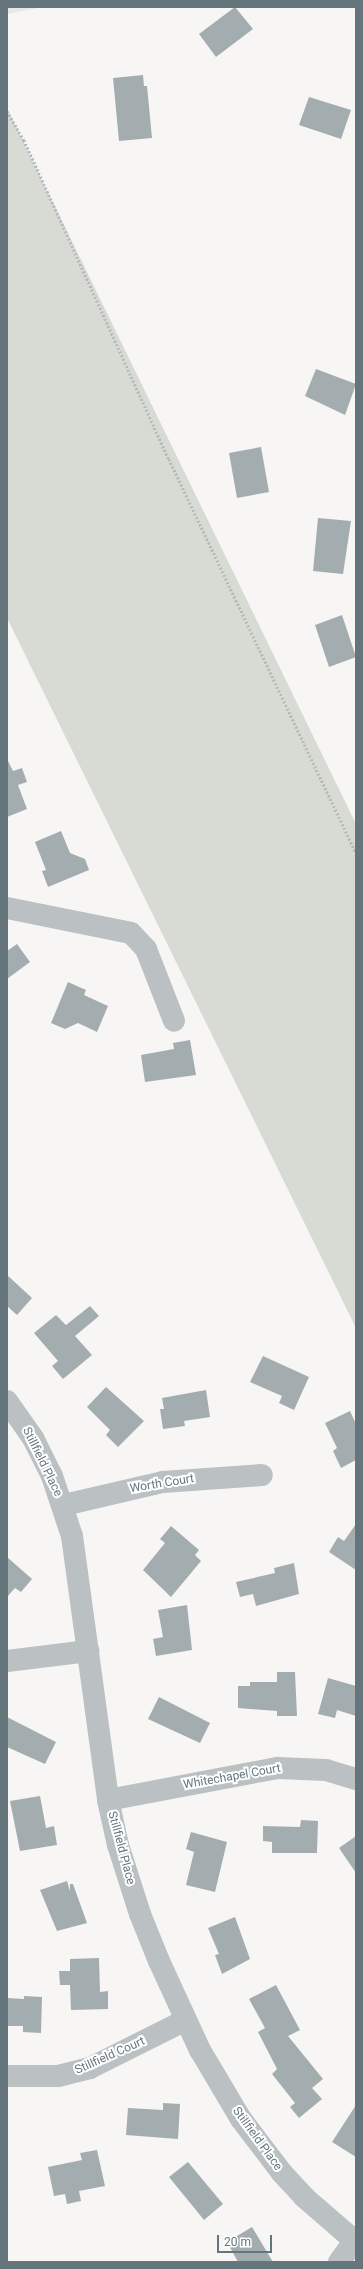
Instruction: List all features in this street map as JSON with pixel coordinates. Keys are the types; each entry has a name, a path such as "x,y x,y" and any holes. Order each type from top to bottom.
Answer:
{"street":[{"path":"7,908 131,933 146,949 174,1021"},
{"name":"Stillfield Place","path":"7,1401 33,1438 64,1506 72,1536 108,1800 118,1845 140,1914 200,2050 259,2145 304,2197 355,2241"},
{"name":"Worth Court","path":"64,1506 163,1482 262,1475"},
{"path":"7,1661 88,1651"},
{"name":"Whitechapel Court","path":"108,1800 278,1768 326,1770 356,1779"},
{"name":"Stillfield Court","path":"7,2076 58,2076 85,2069 186,2020"},
{"path":"339,2262 355,2241"}],"path":[{"path":"7,111 24,140 169,459 356,852"}],"shaded area":[{"path":"7,7 37,7 38,8 7,14"},
{"path":"7,108 356,824 356,1328 7,618"}],"building":[{"path":"235,7 253,29 216,57 199,34"},
{"path":"143,75 144,86 147,86 152,138 119,141 113,78"},
{"path":"309,97 351,110 341,139 299,125"},
{"path":"316,369 356,384 345,415 305,396"},
{"path":"261,447 269,492 237,498 229,453"},
{"path":"318,518 351,521 343,574 313,571"},
{"path":"342,615 356,657 329,667 315,625"},
{"path":"7,759 13,771 22,768 27,782 18,785 27,809 7,817"},
{"path":"61,831 70,853 85,859 89,870 48,887 42,871 46,870 35,842"},
{"path":"17,944 30,962 7,979 7,951"},
{"path":"68,982 86,990 84,995 108,1006 97,1032 78,1023 65,1029 51,1023"},
{"path":"190,1040 196,1075 145,1082 141,1055 174,1049 173,1043"},
{"path":"7,1275 32,1298 17,1315 7,1306"},
{"path":"90,1306 99,1316 75,1336 92,1355 63,1379 52,1366 58,1361 34,1333 56,1315 66,1325"},
{"path":"263,1356 309,1377 294,1410 279,1403 282,1396 250,1382"},
{"path":"106,1387 144,1421 118,1447 106,1435 110,1430 87,1407"},
{"path":"206,1390 210,1417 184,1421 185,1426 163,1429 160,1409 164,1409 162,1398"},
{"path":"350,1411 356,1424 356,1460 341,1468 333,1451 337,1448 325,1423"},
{"path":"356,1524 356,1570 329,1552 338,1537 344,1541"},
{"path":"171,1526 199,1550 195,1555 201,1561 171,1597 143,1570 165,1543 160,1539"},
{"path":"7,1557 32,1579 21,1592 15,1588 7,1597"},
{"path":"294,1563 299,1594 256,1606 253,1594 240,1597 236,1582 275,1573 274,1568"},
{"path":"187,1605 192,1650 156,1656 153,1639 163,1637 158,1610"},
{"path":"277,1672 295,1672 297,1716 277,1716 277,1711 238,1708 238,1686 250,1686 250,1682 277,1682"},
{"path":"328,1678 356,1686 356,1716 337,1710 335,1718 318,1714"},
{"path":"159,1697 210,1723 200,1743 148,1719"},
{"path":"7,1717 56,1742 45,1764 7,1747"},
{"path":"40,1796 46,1828 54,1826 57,1845 20,1851 10,1801"},
{"path":"301,1820 318,1821 317,1853 272,1853 272,1842 263,1841 263,1826 300,1827"},
{"path":"191,1832 227,1842 215,1892 186,1885 194,1852 186,1849"},
{"path":"356,1836 356,1873 339,1848"},
{"path":"67,1881 70,1891 70,1884 73,1884 87,1923 57,1931 40,1890"},
{"path":"235,1917 250,1959 222,1974 215,1955 219,1954 208,1928"},
{"path":"99,1958 100,1992 108,1991 108,2009 71,2010 70,1985 60,1985 59,1971 70,1971 70,1959"},
{"path":"276,1985 300,2030 288,2036 323,2079 312,2088 322,2099 299,2118 290,2107 295,2103 272,2074 277,2069 258,2032 265,2028 249,1999"},
{"path":"24,1996 42,1997 41,2033 23,2032 23,2026 7,2026 7,1998 24,1999"},
{"path":"163,2103 180,2104 178,2139 126,2135 128,2108 163,2110"},
{"path":"356,2105 356,2157 332,2142"},
{"path":"97,2150 105,2186 79,2191 81,2201 67,2204 65,2194 54,2196 48,2167 82,2160 80,2153"},
{"path":"188,2162 223,2204 204,2220 169,2177"},
{"path":"252,2227 273,2262 238,2262 227,2242"}]}
